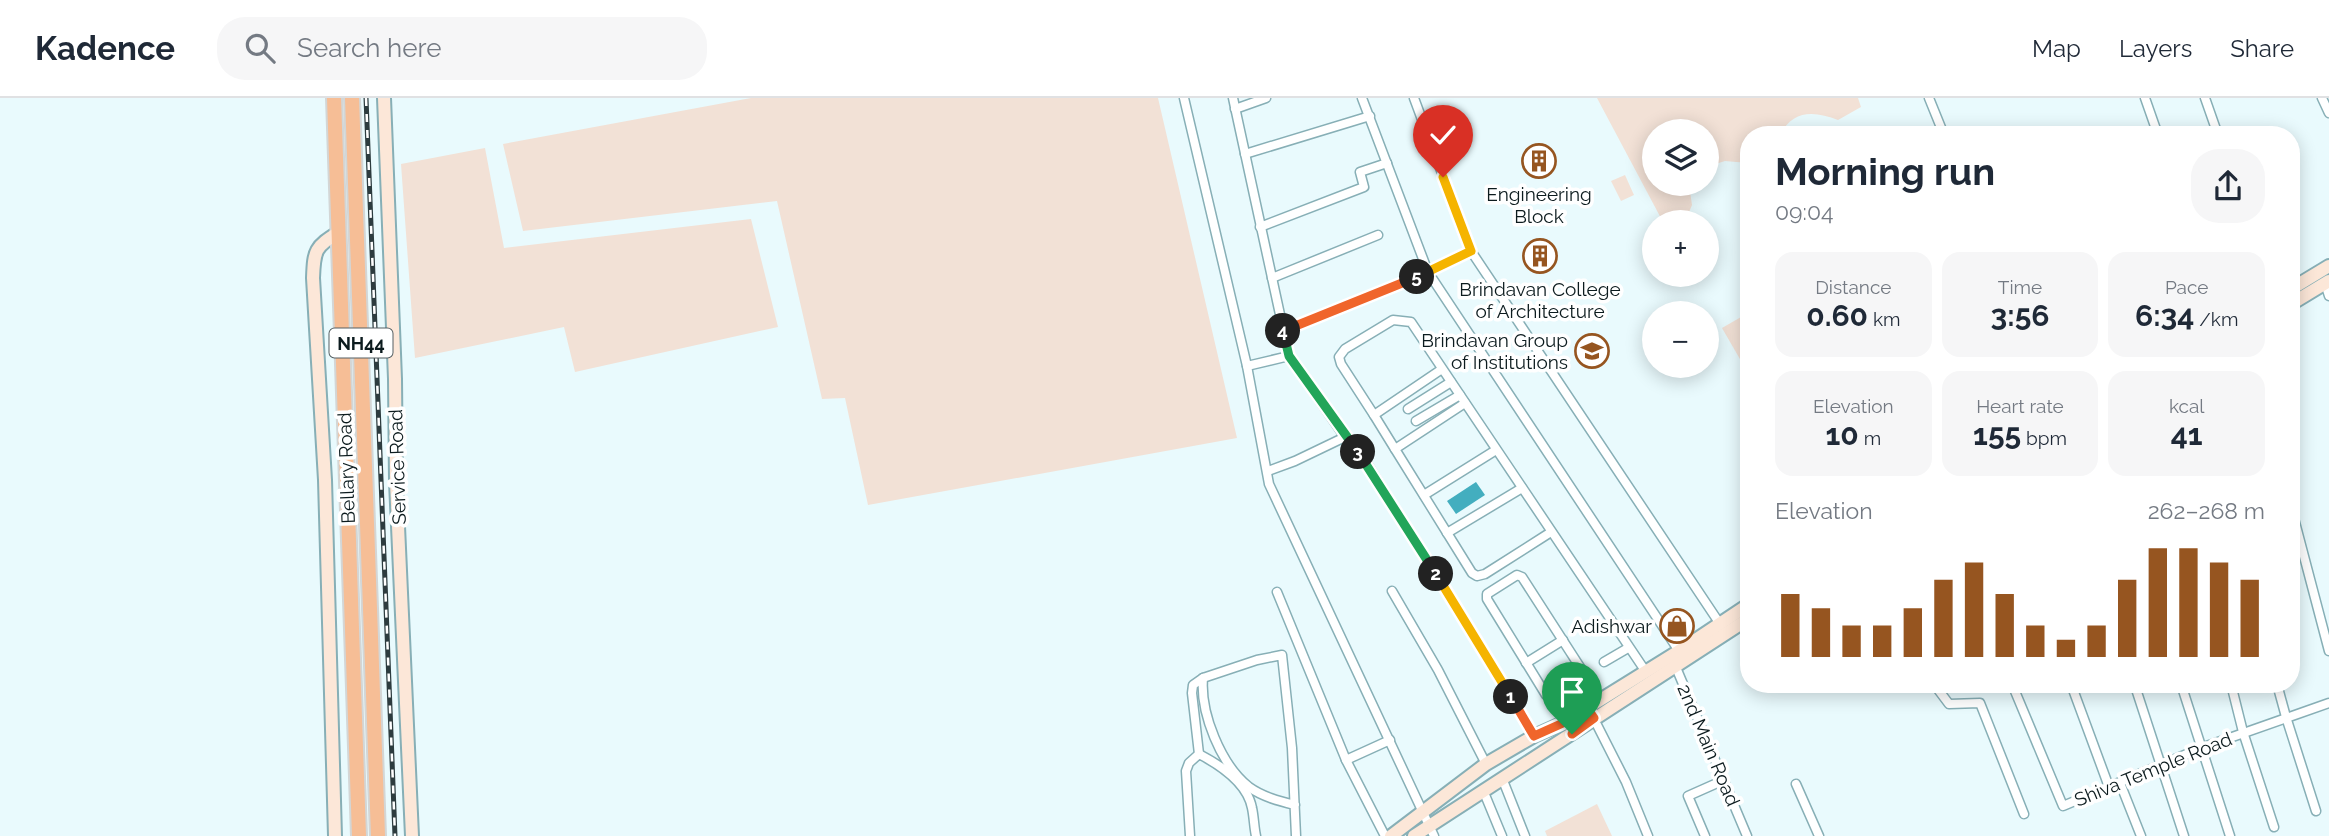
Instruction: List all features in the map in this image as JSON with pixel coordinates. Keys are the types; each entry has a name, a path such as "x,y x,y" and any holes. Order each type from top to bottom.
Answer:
{"highway":[{"name":"Bellary Road","path":"334,98 359,836"},
{"name":"Bellary Road","path":"352,98 378,836"}],"main road":[{"name":"Service Road","path":"384,98 395,379 396,482 412,836"},
{"path":"335,836 325,480 313,278 314,251 339,232"},
{"path":"2300,284 2329,266"},
{"path":"2300,300 2328,287"},
{"path":"1414,836 1432,830 1483,790 1572,734 1601,700 1646,672 1671,663 1679,651 1740,610"},
{"path":"1388,836 1486,764 1534,736 1590,713 1740,624"}],"street":[{"path":"1184,98 1247,366 1269,484 1432,830"},
{"path":"1233,98 1289,356 1395,507 1534,736"},
{"path":"1235,109 1266,98"},
{"path":"1362,98 1428,272 1679,651"},
{"path":"1414,98 1471,251 1720,624"},
{"path":"1929,98 1940,126"},
{"path":"2145,98 2155,126"},
{"path":"2205,98 2215,126"},
{"path":"2322,98 2329,113"},
{"path":"1245,154 1370,116"},
{"path":"1261,227 1364,187 1360,172 1387,163"},
{"path":"1272,278 1378,235"},
{"path":"1283,331 1428,272 1471,251"},
{"path":"1551,532 1485,573 1477,576 1472,573 1341,364 1339,357 1345,349 1392,320 1411,322 1646,672"},
{"path":"1247,366 1289,356"},
{"path":"1374,415 1443,369"},
{"path":"1408,409 1451,382"},
{"path":"1416,421 1462,399"},
{"path":"1395,449 1462,399"},
{"path":"1268,471 1345,437"},
{"path":"1424,495 1496,450"},
{"path":"1447,533 1522,488"},
{"path":"2300,541 2329,651"},
{"path":"1587,678 1554,698 1546,695 1487,599 1490,592 1517,575 1522,577 1563,640 1601,700"},
{"path":"1392,591 1438,670 1486,764"},
{"path":"1277,592 1346,760 1388,836"},
{"path":"1526,663 1563,640"},
{"path":"1604,662 1628,648"},
{"path":"1199,754 1193,685 1203,678 1257,660 1282,655 1292,748 1296,836"},
{"name":"2nd Main Road","path":"1671,663 1747,836"},
{"path":"1203,678 1202,687 1211,729 1231,765 1248,786 1271,799 1295,805"},
{"path":"1941,693 1949,704 1980,703 2024,814"},
{"name":"Shiva Temple Road","path":"2016,693 2063,806 2202,748 2329,703"},
{"path":"2074,693 2109,787"},
{"path":"2137,693 2184,836"},
{"path":"2184,693 2230,836"},
{"path":"2233,693 2274,827"},
{"path":"2279,693 2316,811"},
{"path":"1590,713 1626,782 1648,836"},
{"path":"1346,760 1390,740"},
{"path":"1190,836 1186,771 1189,762 1199,754"},
{"path":"1199,754 1227,771 1244,793 1252,809 1256,836"},
{"path":"1502,778 1525,836"},
{"path":"1705,836 1688,796 1724,780"},
{"path":"2120,783 2141,836"},
{"path":"1796,784 1819,836"},
{"path":"1483,790 1502,836"}],"shaded area":[{"path":"751,98 1158,98 1237,438 868,505 845,398 822,399 777,201 523,231 503,144"},
{"path":"1597,98 1858,98 1861,107 1838,120 1805,114 1791,120 1786,126 1740,126 1740,162 1719,163 1719,119 1642,119 1642,183"},
{"path":"485,148 504,248 751,219 778,327 575,372 564,327 415,358 401,164"},
{"path":"1625,175 1634,195 1621,201 1611,181"},
{"path":"1649,196 1691,196 1690,210 1657,210"},
{"path":"1740,318 1740,359 1722,328"},
{"path":"1597,804 1612,836 1547,836 1545,831"}],"water":[{"path":"1476,482 1485,495 1456,514 1447,501"}],"railway":[{"path":"366,98 395,836"}],"place":[{"name":"Engineering Block","path":"1539,161"},
{"name":"Brindavan College of Architecture","path":"1540,256"},
{"name":"Brindavan Group of Institutions","path":"1592,351"},
{"name":"Adishwar","path":"1677,626"}],"route":[{"path":"1443,177 1471,251 1428,272 1283,331 1289,356 1366,463 1485,652 1534,736 1587,708 1594,718 1572,734"}]}
